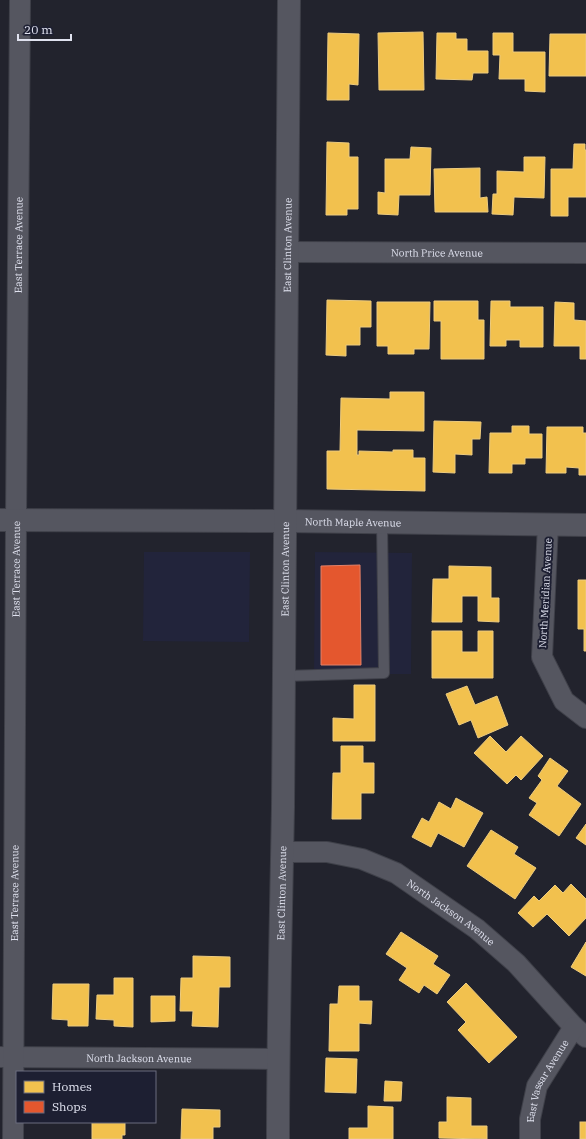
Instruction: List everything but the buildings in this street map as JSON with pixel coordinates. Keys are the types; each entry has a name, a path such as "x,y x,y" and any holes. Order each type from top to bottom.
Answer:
{"main road":[{"name":"East Clinton Avenue","path":"278,1139 284,676 289,0"},
{"name":"North Maple Avenue","path":"8,520 285,520 586,524"}],"street":[{"name":"East Terrace Avenue","path":"13,1139 7,1057 8,520 20,0"},
{"name":"North Price Avenue","path":"287,252 586,253"},
{"name":"North Meridian Avenue","path":"548,524 542,657 564,702 586,718"},
{"name":"North Jackson Avenue","path":"282,852 327,852 362,859 396,873 477,929 516,963 580,1032"},
{"name":"East Vassar Avenue","path":"530,1139 530,1119 538,1086 580,1032"},
{"name":"North Jackson Avenue","path":"7,1057 278,1059"}],"lane":[{"path":"284,676 384,673 382,522"}],"shaded area":[{"path":"144,552 250,552 249,642 143,641"},
{"path":"315,552 412,553 411,674 314,674"}]}
